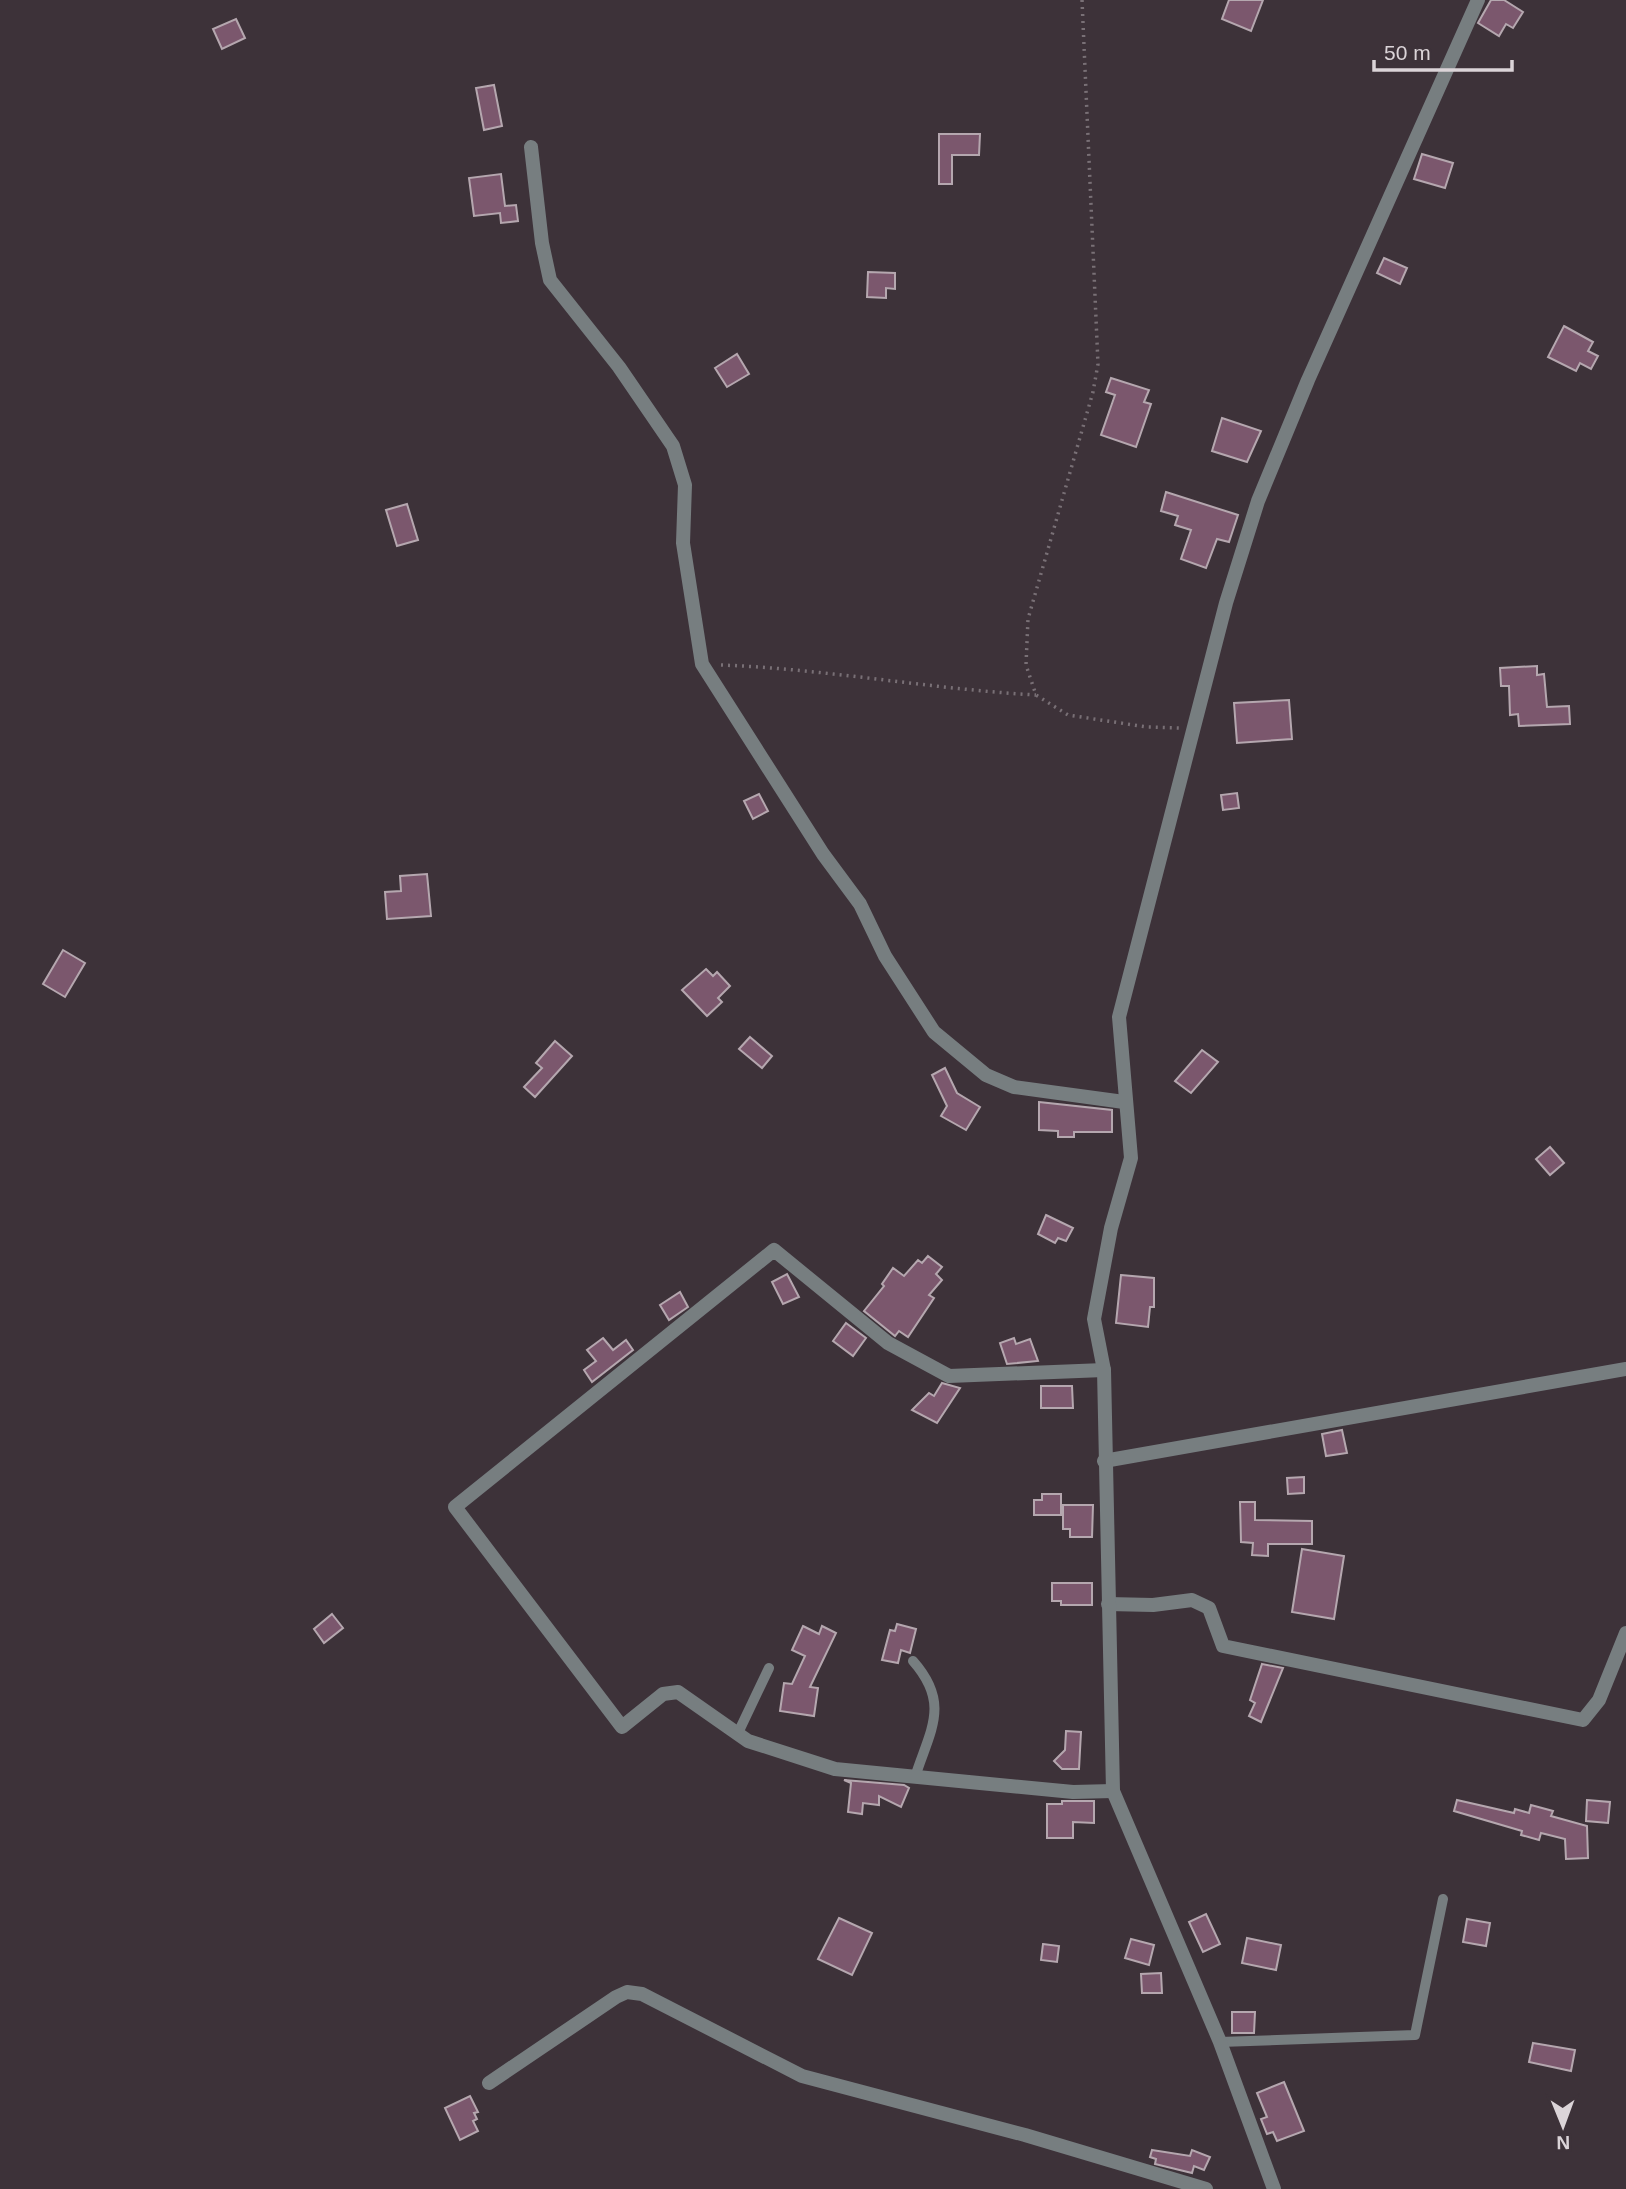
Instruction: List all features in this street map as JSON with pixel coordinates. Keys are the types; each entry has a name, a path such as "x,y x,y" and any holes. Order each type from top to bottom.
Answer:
{"street":[{"path":"1274,2189 1220,2042 1113,1791 1104,1370 1094,1318 1111,1228 1131,1158 1124,1102 1119,1017 1226,603 1258,501 1308,380 1478,0"},
{"path":"531,147 542,243 550,280 619,367 673,446 685,485 683,543 702,664 823,854 860,904 885,956 934,1032 986,1075 1014,1087 1124,1102"},
{"path":"1104,1370 949,1376 888,1343 774,1250 455,1507 622,1727 663,1694 678,1692 748,1741 835,1769 1073,1792 1113,1791"},
{"path":"1104,1461 1626,1369"},
{"path":"1108,1604 1153,1605 1192,1600 1209,1608 1223,1646 1583,1720 1599,1700 1626,1633"},
{"path":"489,2083 616,1997 627,1992 642,1994 802,2076 1025,2135 1206,2189"}],"lane":[{"path":"913,1661 926,1675 937,1705 915,1777"},
{"path":"738,1733 769,1668"},
{"path":"1220,2042 1415,2035 1443,1899"}],"path":[{"path":"1035,695 1026,665 1028,619 1093,392 1098,364 1082,0"},
{"path":"702,664 783,667 962,691 1035,695 1068,715 1147,727 1195,728"}],"building":[{"path":"1229,0 1263,0 1251,31 1222,19"},
{"path":"1491,0 1504,0 1523,12 1513,28 1506,24 1499,36 1478,23"},
{"path":"236,19 245,38 222,49 213,29"},
{"path":"494,85 502,126 484,130 476,88"},
{"path":"939,134 980,134 979,155 952,155 952,184 939,184"},
{"path":"1422,154 1453,163 1445,188 1414,179"},
{"path":"501,174 505,206 516,205 518,221 501,223 500,213 474,216 469,178"},
{"path":"1384,258 1407,268 1400,284 1377,273"},
{"path":"868,272 895,273 895,289 886,288 886,298 867,297"},
{"path":"1564,326 1593,342 1588,351 1598,356 1591,369 1580,363 1576,371 1548,357"},
{"path":"737,354 749,374 727,387 715,368"},
{"path":"1111,378 1149,390 1144,402 1151,404 1136,447 1101,435 1115,395 1106,392"},
{"path":"1222,418 1261,431 1247,462 1212,451"},
{"path":"1166,492 1238,515 1229,542 1217,539 1206,568 1181,559 1191,530 1175,525 1178,516 1161,511"},
{"path":"407,504 418,540 397,546 386,510"},
{"path":"1537,666 1537,675 1544,674 1547,707 1569,706 1570,724 1519,726 1518,714 1510,715 1509,686 1501,686 1500,668"},
{"path":"1289,700 1292,739 1237,743 1234,703"},
{"path":"1237,793 1239,808 1223,810 1221,795"},
{"path":"759,794 768,811 753,819 744,801"},
{"path":"427,874 431,916 387,919 385,892 401,891 400,876"},
{"path":"63,950 85,963 65,997 43,984"},
{"path":"706,969 713,976 717,972 730,986 718,998 722,1002 707,1016 682,990"},
{"path":"750,1037 772,1056 762,1068 739,1049"},
{"path":"555,1041 572,1056 535,1097 524,1087 542,1068 536,1063"},
{"path":"1202,1050 1218,1062 1191,1093 1175,1081"},
{"path":"945,1068 957,1093 980,1107 966,1130 941,1116 947,1106 932,1075"},
{"path":"1039,1102 1112,1110 1112,1132 1074,1132 1074,1137 1058,1137 1058,1131 1039,1130"},
{"path":"1550,1147 1564,1163 1550,1175 1536,1159"},
{"path":"1046,1215 1073,1228 1066,1241 1058,1238 1055,1243 1038,1234"},
{"path":"928,1256 942,1267 936,1274 942,1280 929,1295 934,1298 908,1337 899,1331 895,1336 864,1311 884,1286 882,1284 893,1268 904,1276 918,1260 922,1263"},
{"path":"787,1274 799,1297 783,1304 772,1282"},
{"path":"1121,1275 1154,1278 1154,1307 1150,1307 1148,1327 1116,1323"},
{"path":"680,1292 688,1307 669,1320 660,1305"},
{"path":"846,1323 866,1338 853,1356 833,1341"},
{"path":"603,1338 613,1350 626,1340 633,1350 592,1382 584,1370 596,1361 587,1350"},
{"path":"1014,1338 1016,1344 1030,1339 1038,1361 1007,1364 1000,1343"},
{"path":"942,1383 960,1388 937,1423 912,1410 929,1393 934,1396"},
{"path":"1041,1386 1072,1386 1073,1408 1041,1408"},
{"path":"1342,1430 1347,1453 1326,1456 1322,1434"},
{"path":"1304,1477 1304,1493 1288,1494 1287,1478"},
{"path":"1042,1494 1061,1494 1061,1515 1034,1515 1034,1500 1042,1500"},
{"path":"1240,1502 1255,1502 1255,1520 1312,1521 1312,1544 1268,1544 1268,1556 1252,1555 1253,1543 1241,1542"},
{"path":"1063,1505 1093,1505 1092,1537 1070,1537 1070,1529 1063,1529"},
{"path":"1302,1549 1344,1556 1334,1619 1292,1612"},
{"path":"1052,1583 1092,1583 1092,1605 1061,1605 1061,1601 1052,1601"},
{"path":"332,1614 343,1628 324,1643 314,1629"},
{"path":"897,1624 916,1629 910,1653 901,1650 898,1663 882,1660 890,1630 895,1631"},
{"path":"803,1626 819,1634 822,1626 836,1633 810,1687 818,1688 814,1716 780,1711 784,1683 792,1684 805,1656 792,1650"},
{"path":"1262,1664 1283,1668 1261,1722 1249,1716 1255,1703 1250,1700"},
{"path":"1066,1731 1081,1732 1079,1769 1062,1769 1054,1761 1065,1750"},
{"path":"844,1780 904,1785 909,1788 901,1807 879,1796 879,1805 863,1803 862,1814 848,1812 851,1783"},
{"path":"1457,1800 1514,1813 1515,1809 1529,1813 1531,1805 1553,1811 1551,1816 1587,1826 1588,1858 1566,1859 1565,1839 1541,1833 1539,1840 1521,1835 1522,1831 1454,1811"},
{"path":"1587,1800 1610,1802 1608,1823 1586,1821"},
{"path":"1062,1801 1094,1801 1094,1823 1073,1822 1073,1838 1047,1838 1047,1804 1062,1804"},
{"path":"1206,1914 1220,1944 1203,1952 1189,1922"},
{"path":"839,1918 872,1933 852,1975 818,1959"},
{"path":"1467,1919 1490,1923 1486,1946 1463,1942"},
{"path":"1247,1938 1281,1945 1276,1970 1242,1963"},
{"path":"1131,1939 1154,1945 1149,1965 1125,1958"},
{"path":"1043,1944 1059,1946 1057,1962 1041,1960"},
{"path":"1161,1973 1162,1993 1142,1993 1141,1974"},
{"path":"1232,2012 1255,2012 1254,2033 1232,2033"},
{"path":"1533,2043 1575,2050 1571,2071 1529,2062"},
{"path":"1284,2082 1304,2131 1277,2141 1273,2132 1267,2134 1261,2119 1267,2117 1257,2093"},
{"path":"470,2096 478,2112 474,2113 477,2119 473,2121 478,2131 460,2140 445,2108"},
{"path":"1152,2150 1190,2156 1192,2150 1210,2157 1204,2170 1194,2166 1192,2173 1155,2164 1156,2159 1150,2157"}]}
